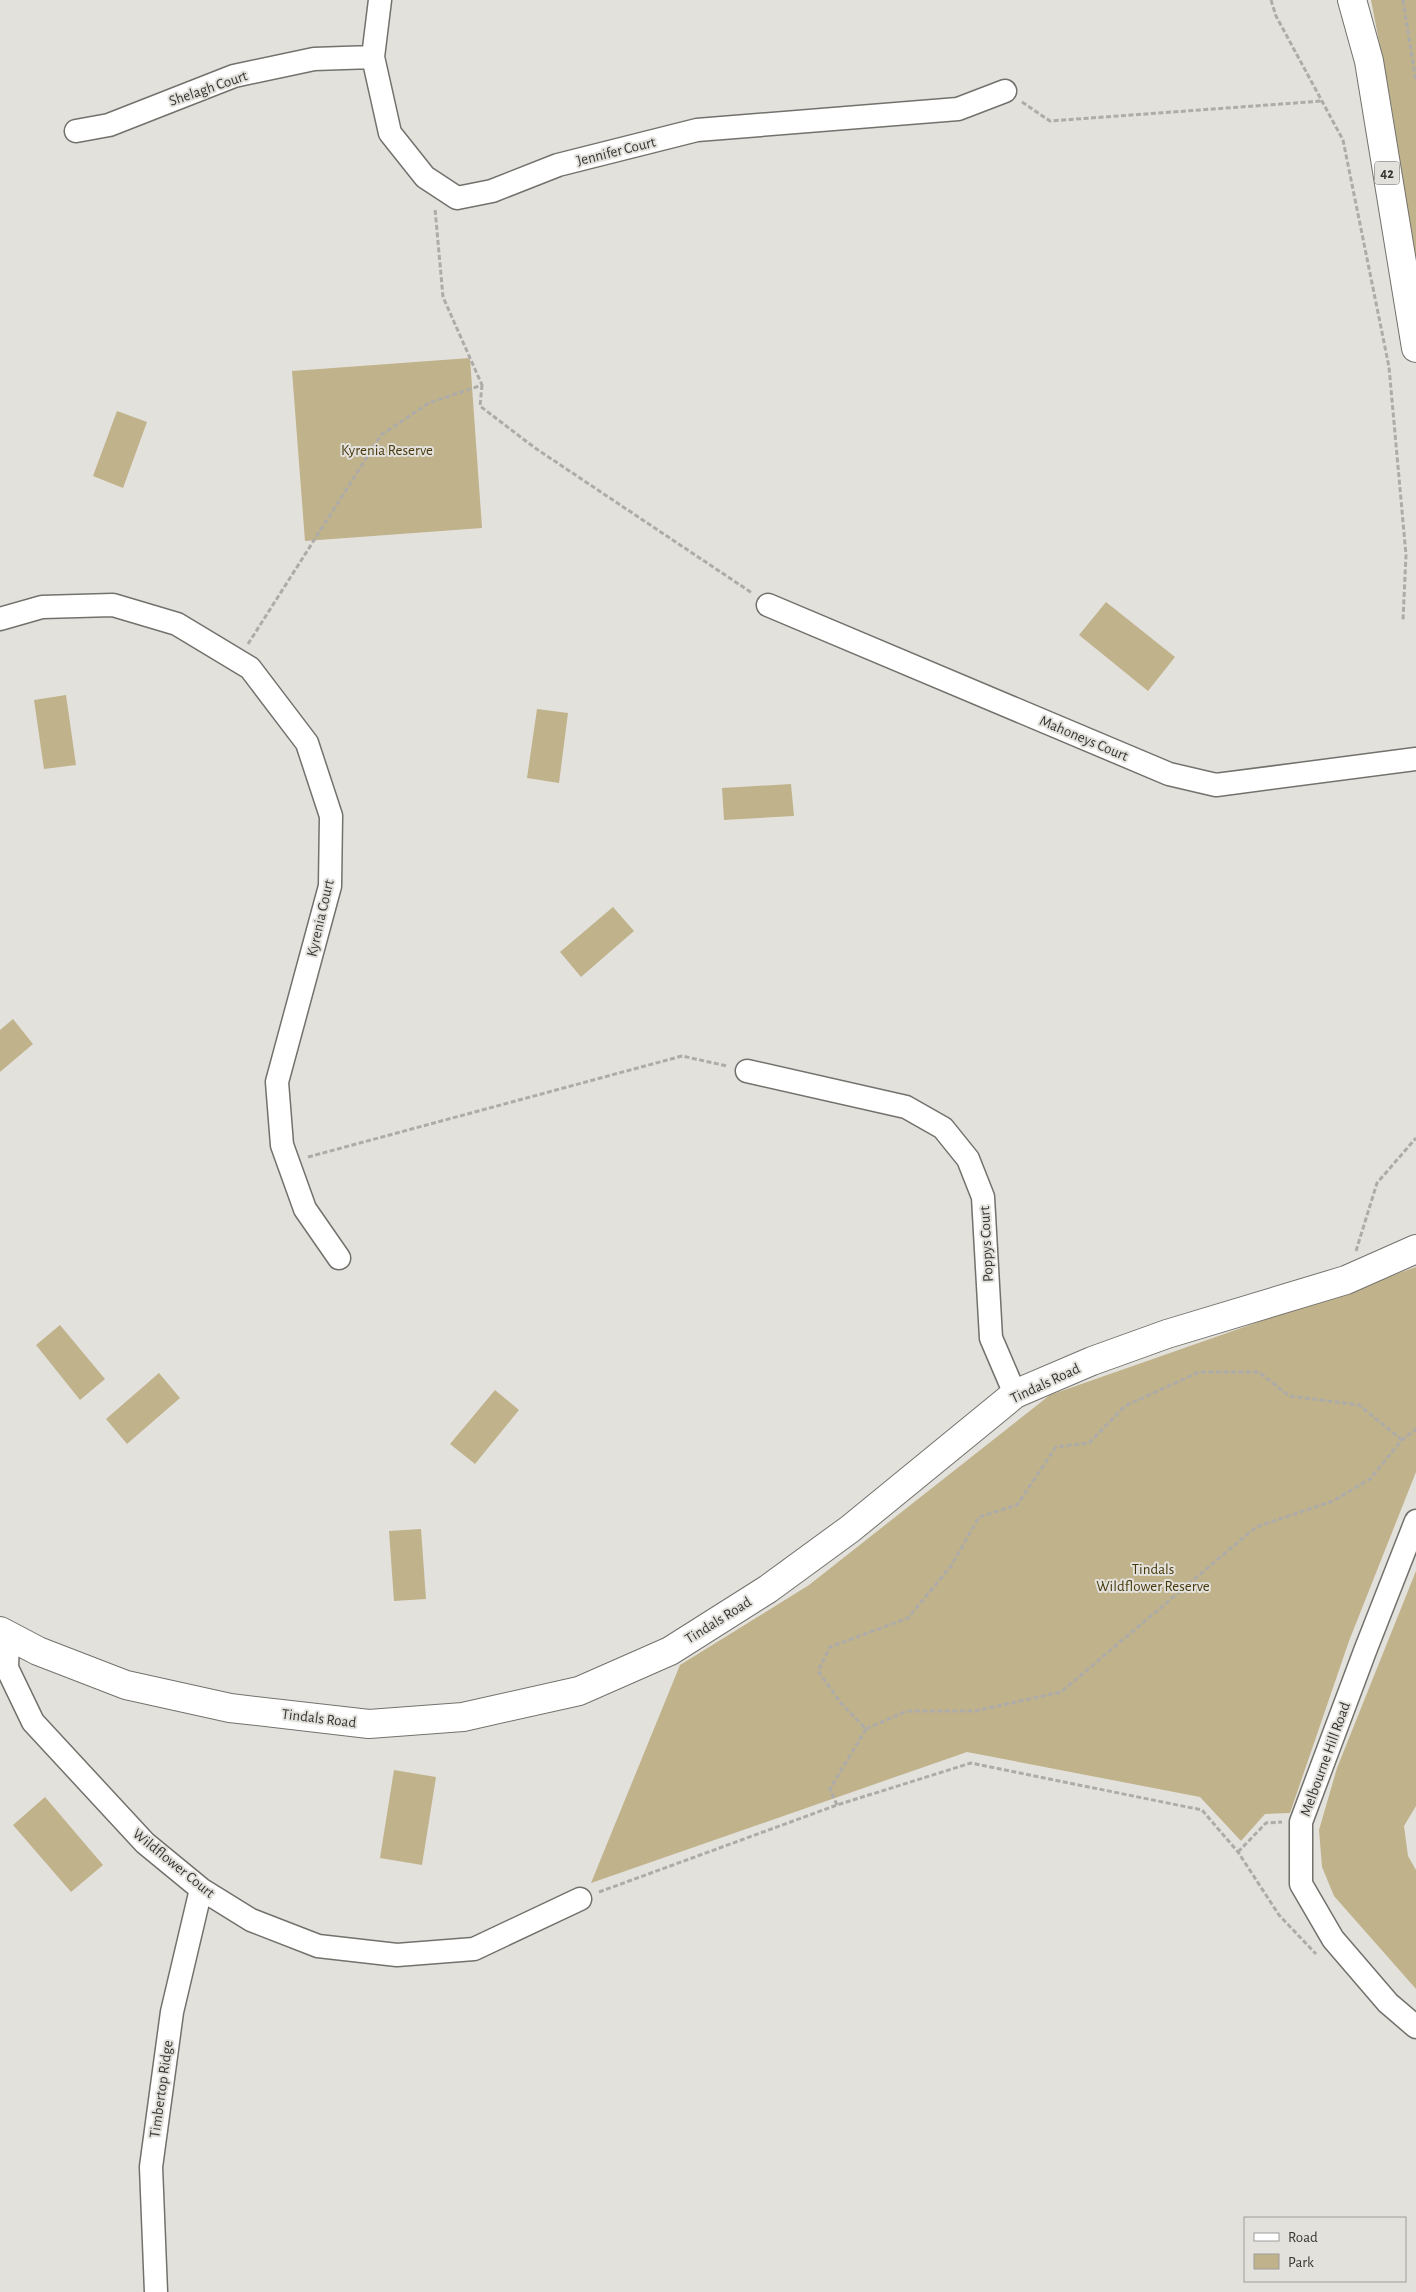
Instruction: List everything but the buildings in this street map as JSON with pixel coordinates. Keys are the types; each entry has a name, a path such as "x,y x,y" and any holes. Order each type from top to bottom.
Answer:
{"main road":[{"name":"42","path":"1352,0 1369,61 1416,348"},
{"name":"Tindals Road","path":"4,1634 38,1651 126,1685 230,1708 369,1724 463,1717 579,1690 670,1651 768,1589 850,1529 1015,1394 1092,1361 1167,1334 1346,1280 1416,1249"},
{"name":"Tindals Road","path":"1373,1268 1416,1257"}],"street":[{"name":"Jennifer Court","path":"380,0 374,57 390,133 424,177 457,198 492,191 558,166 697,130 958,109 1005,90"},
{"name":"Shelagh Court","path":"76,132 109,125 234,76 314,59 374,57"},
{"name":"Kyrenia Court","path":"0,619 42,607 113,605 177,624 238,659 250,668 307,743 331,816 330,886 278,1082 282,1145 306,1209 339,1258"},
{"name":"Mahoneys Court","path":"768,605 1169,774 1216,785 1416,759"},
{"name":"Poppys Court","path":"747,1071 906,1107 942,1128 968,1159 983,1197 991,1338 1015,1394"},
{"name":"Melbourne Hill Road","path":"1416,1521 1301,1822 1301,1884 1333,1939 1388,2003 1416,2027"},
{"name":"Wildflower Court","path":"4,1634 7,1668 34,1722 145,1843 200,1889 251,1920 318,1946 397,1956 474,1949 580,1899"},
{"name":"Timbertop Ridge","path":"156,2292 151,2167 172,2012 200,1889"}],"path":[{"path":"1271,0 1276,16 1343,140 1388,367 1406,555 1403,620"},
{"path":"1403,0 1416,82"},
{"path":"1005,90 1050,121 1322,101"},
{"path":"435,184 436,228 443,297 482,385 480,406 535,448 768,605"},
{"path":"238,659 381,435 429,403 482,385"},
{"path":"288,1162 682,1056 747,1071"},
{"path":"1346,1280 1377,1183 1416,1138"},
{"path":"866,1729 841,1703 818,1671 830,1647 908,1618 951,1566 979,1517 1017,1505 1056,1448 1089,1443 1125,1406 1199,1372 1259,1372 1289,1396 1359,1406 1402,1440"},
{"path":"837,1805 830,1788 866,1729 907,1711 975,1710 1062,1692 1256,1527 1333,1502 1370,1479 1402,1440 1416,1429"},
{"path":"580,1899 837,1805 971,1763 1202,1810 1238,1852 1280,1914 1320,1958"},
{"path":"1238,1852 1266,1823 1301,1822"}],"green space":[{"path":"1371,0 1416,0 1416,265 1390,98"},
{"name":"Kyrenia Reserve","path":"470,358 482,528 305,541 292,371"},
{"path":"117,411 147,422 123,488 93,476"},
{"path":"1106,602 1175,657 1148,691 1079,635"},
{"path":"66,695 76,765 44,769 34,700"},
{"path":"537,709 568,713 559,783 527,778"},
{"path":"791,784 794,816 724,820 722,788"},
{"path":"613,907 634,931 581,977 560,952"},
{"path":"13,1019 33,1044 0,1072 0,1030"},
{"name":"Tindals Wildflower Reserve","path":"1416,1267 1416,1472 1349,1641 1290,1813 1265,1814 1241,1841 1200,1797 967,1752 591,1883 680,1665 809,1585 1050,1395"},
{"path":"60,1325 105,1379 80,1400 36,1345"},
{"path":"159,1373 180,1398 127,1444 106,1419"},
{"path":"495,1390 519,1410 475,1464 450,1444"},
{"path":"421,1529 426,1599 394,1601 389,1531"},
{"path":"1416,1571 1416,1806 1404,1826 1408,1856 1416,1870 1416,1989 1334,1896 1322,1867 1319,1830 1337,1768"},
{"path":"394,1770 436,1777 422,1865 380,1858"},
{"path":"45,1797 103,1865 71,1892 13,1825"}]}
